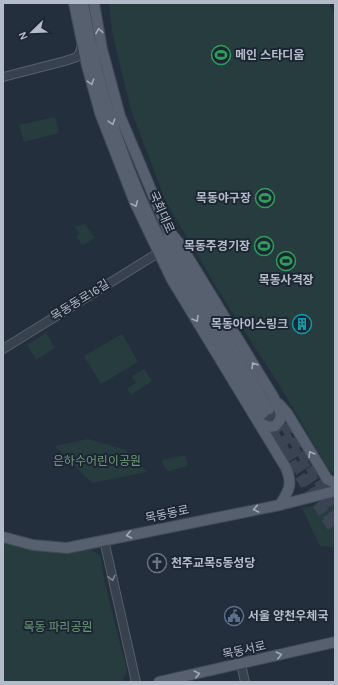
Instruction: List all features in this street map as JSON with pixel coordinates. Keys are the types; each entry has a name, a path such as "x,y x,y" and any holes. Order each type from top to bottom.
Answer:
{"main road":[{"path":"74,3 82,45 100,113 135,203 172,280 262,412 286,468 290,478 287,492 280,505"},
{"name":"국회대로","path":"83,3 90,41 103,91 116,134 136,186 172,264 262,412"},
{"name":"국회대로","path":"94,3 102,49 120,116 167,228 172,248 262,412"},
{"path":"167,228 180,244 274,398 286,413 327,479 335,483"},
{"path":"262,412 262,424 268,427 278,423 281,414 274,398"},
{"name":"목동동로","path":"3,537 33,545 67,548 280,505 335,491"},
{"name":"목동서로","path":"159,682 335,642"}],"street":[{"path":"3,77 76,57 80,52 82,45"},
{"path":"65,61 77,61 87,66"},
{"name":"목동동로16길","path":"3,349 158,253"},
{"path":"104,540 136,682"},
{"path":"241,664 245,682"}],"green space":[{"name":"목동주경기장","path":"109,3 329,3 335,16 335,474 329,470 283,391 218,290 166,202 131,110 112,32"},
{"path":"55,117 59,133 24,142 19,125"},
{"path":"85,224 95,238 82,245 76,236 80,234 74,227"},
{"path":"46,333 55,348 36,360 27,345"},
{"path":"122,334 138,362 101,384 84,356"},
{"path":"144,369 152,381 131,395 127,388 136,383 132,376"},
{"name":"은하수어린이공원","path":"88,439 126,450 147,472 92,483 55,446"},
{"path":"185,455 188,466 169,471 164,466 162,460"},
{"path":"335,501 335,550 333,547 320,546 302,508"},
{"name":"목동 파리공원","path":"3,540 36,550 68,551 91,549 101,557 104,580 127,671 122,682 3,682"}],"tunnel":[{"path":"256,406 335,531"},
{"path":"269,409 335,514"},
{"path":"276,410 335,507"},
{"path":"263,413 335,527"}],"place":[{"name":"메인 스타디움","path":"221,55"},
{"name":"목동야구장","path":"265,198"},
{"name":"목동주경기장","path":"264,246"},
{"name":"목동사격장","path":"286,261"},
{"name":"목동아이스링크","path":"302,324"},
{"name":"천주교목5동성당","path":"157,563"},
{"name":"서울 양천우체국","path":"234,616"}]}
